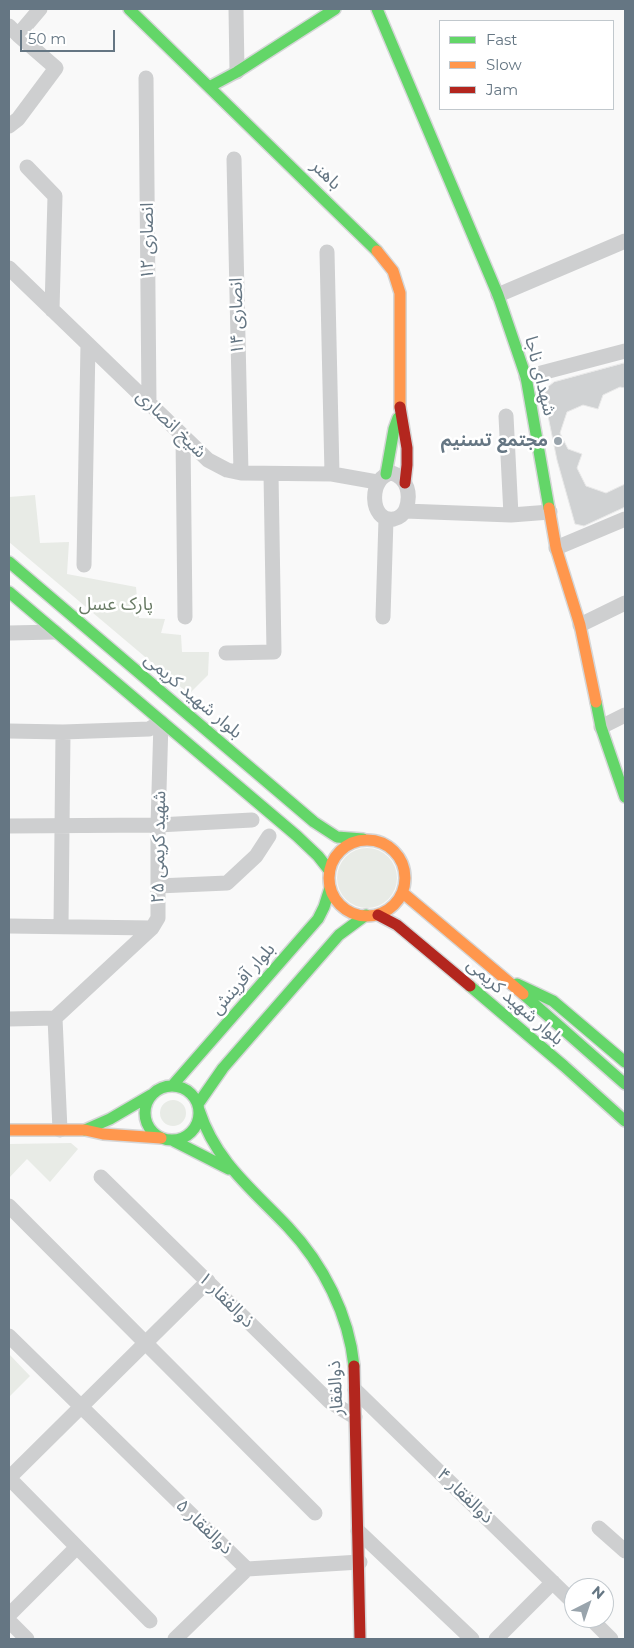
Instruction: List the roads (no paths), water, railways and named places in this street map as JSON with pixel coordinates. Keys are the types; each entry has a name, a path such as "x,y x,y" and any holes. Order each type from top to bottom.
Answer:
{"main road":[{"path":"209,87 237,72 335,9"},
{"name":"شهدای ناجا","path":"377,9 498,295 526,377 556,548 580,625 601,727 625,797"},
{"name":"باهنر","path":"136,12 209,87 373,245 393,271 400,293 400,413 406,432 407,473 405,483"},
{"name":"باهنر","path":"382,478 394,429 400,413"},
{"name":"بلوار شهید کریمی","path":"9,562 314,822 337,837 363,839"},
{"path":"9,592 297,836 318,856 329,870"},
{"path":"297,836 309,843 313,842 320,832 314,822"},
{"path":"363,839 374,840 394,850 405,870 406,882 403,893 397,903 389,910 378,915 359,916 345,909 334,898 330,888 329,870 333,859 341,849 351,842 363,839"},
{"name":"بلوار آفرینش","path":"172,1086 209,1046 318,919 330,888"},
{"name":"بلوار شهید کریمی","path":"403,893 503,977 625,1084"},
{"path":"9,1130 85,1130 103,1134 166,1139 186,1136 192,1131 199,1117 198,1107 223,1068 339,935 366,915"},
{"name":"بلوار شهید کریمی","path":"378,915 397,925 564,1066 625,1121"},
{"path":"417,942 416,935 420,927 428,923 438,923"},
{"path":"503,977 552,1001 625,1062"},
{"path":"85,1130 110,1119 164,1087 180,1087 194,1097 210,1138 236,1173"},
{"path":"151,1095 147,1102 145,1119 148,1127 154,1133 236,1173"},
{"name":"ذوالفقار","path":"236,1173 281,1218 308,1250 339,1304 349,1338 355,1390 360,1562 360,1639"}],"street":[{"path":"9,126 18,120 56,68 13,31 40,9"},
{"path":"236,9 237,72"},
{"name":"انصاری ۱۲","path":"146,78 149,404"},
{"name":"انصاری ۱۴","path":"234,159 241,473"},
{"path":"27,167 55,196 52,310"},
{"path":"498,295 625,241"},
{"path":"327,252 332,474"},
{"name":"شیخ انصاری","path":"9,268 208,460 227,470 241,473 332,474 382,478"},
{"path":"84,565 88,344"},
{"path":"526,377 625,351"},
{"path":"506,416 510,515"},
{"path":"183,437 185,617"},
{"path":"226,653 274,652 271,474"},
{"path":"397,475 405,483 408,499 405,511 398,517 386,519 380,515 375,497 382,478 397,475"},
{"path":"405,511 510,515 550,512"},
{"path":"383,618 386,519"},
{"path":"556,548 625,519"},
{"path":"580,625 625,603"},
{"path":"9,632 55,632"},
{"path":"601,727 625,714"},
{"path":"9,731 63,732 149,729 161,722"},
{"name":"شهید کریمی ۲۵","path":"55,1018 152,928 158,918 161,722"},
{"path":"61,926 63,732"},
{"path":"9,826 158,825 252,820"},
{"path":"158,886 227,883 256,856 269,836"},
{"path":"9,926 152,928"},
{"path":"9,1019 55,1018 60,1130"},
{"name":"ذوالفقار ۱","path":"101,1177 329,1401 355,1417"},
{"path":"9,1206 315,1513"},
{"path":"150,1621 9,1478 208,1281"},
{"name":"ذوالفقار ۵","path":"9,1336 247,1569 360,1562"},
{"name":"ذوالفقار ۴","path":"355,1390 564,1593"},
{"path":"599,1528 625,1551"},
{"path":"358,1530 472,1639"},
{"path":"9,1615 77,1547"},
{"path":"175,1639 247,1569"},
{"path":"496,1639 553,1582"},
{"path":"9,1621 27,1639"},
{"path":"600,1628 611,1639"}],"place":[{"name":"مجتمع تسنیم","path":"558,441"}],"park label":[{"name":"پارک عسل","path":"116,605"}]}
